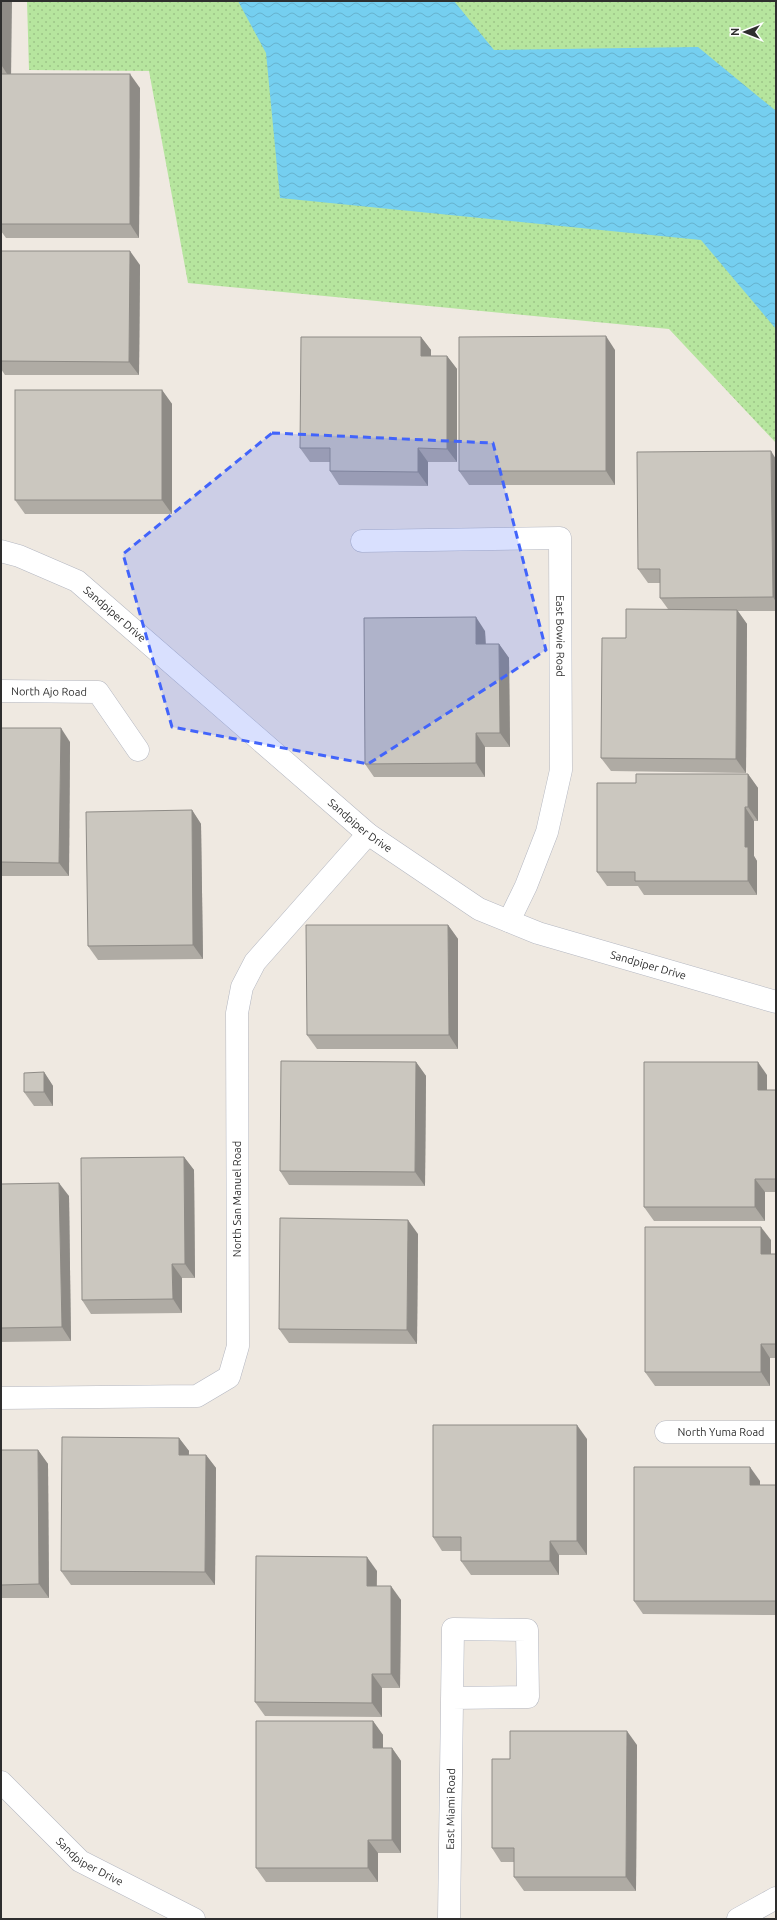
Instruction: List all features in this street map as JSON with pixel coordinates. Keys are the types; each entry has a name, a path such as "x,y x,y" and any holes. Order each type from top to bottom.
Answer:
{"street":[{"name":"East Bowie Road","path":"362,541 560,538 561,770 547,832 526,886 509,921"},
{"name":"Sandpiper Drive","path":"1,551 19,556 77,581 368,834 479,909 538,933 776,1002"},
{"name":"North Ajo Road","path":"1,691 98,692 138,750"},
{"name":"North San Manuel Road","path":"1,1398 197,1396 229,1377 238,1346 236,1013 242,987 255,962 368,834"},
{"name":"North Yuma Road","path":"666,1432 776,1432"},
{"name":"East Miami Road","path":"449,1919 452,1698 453,1629 527,1630 528,1697 452,1698"},
{"name":"Sandpiper Drive","path":"1,1782 80,1861 194,1919"},
{"path":"738,1919 776,1898"}],"highlighted area":[{"path":"272,433 493,443 546,650 368,764 172,727 123,554"}],"green space":[{"path":"27,1 776,1 776,443 669,329 188,283 149,71 29,70"}],"water":[{"path":"238,1 454,1 494,50 698,47 776,111 776,329 701,240 280,198 266,53"}],"building":[{"path":"2,1 2,66 1,66"},
{"path":"1,74 130,74 130,224 1,224"},
{"path":"1,251 130,251 129,362 1,361"},
{"path":"606,336 606,471 459,471 459,337"},
{"path":"301,337 421,337 421,356 447,356 447,449 418,448 418,472 330,471 330,448 300,448"},
{"path":"15,390 162,390 162,500 15,500"},
{"path":"771,451 773,597 660,598 660,569 638,569 637,452"},
{"path":"626,609 737,610 736,759 601,758 602,638 626,638"},
{"path":"476,617 476,644 499,644 500,733 476,733 476,763 365,764 364,618"},
{"path":"1,728 61,728 59,863 1,862"},
{"path":"636,774 748,774 748,807 745,807 745,847 748,847 748,881 635,881 635,872 597,872 597,783 636,783"},
{"path":"192,810 193,945 88,946 86,812"},
{"path":"306,925 448,925 449,1035 307,1035"},
{"path":"281,1061 416,1062 415,1172 280,1171"},
{"path":"644,1062 758,1062 758,1090 776,1090 776,1179 755,1179 755,1207 644,1207"},
{"path":"44,1072 44,1092 24,1092 24,1073"},
{"path":"184,1157 185,1264 172,1264 173,1299 82,1300 81,1158"},
{"path":"59,1183 62,1327 1,1328 1,1184"},
{"path":"280,1218 408,1220 407,1330 279,1329"},
{"path":"645,1227 761,1227 761,1254 776,1254 776,1344 761,1344 761,1372 645,1372"},
{"path":"433,1425 577,1425 577,1541 550,1541 550,1561 461,1561 461,1537 433,1537"},
{"path":"62,1437 179,1438 179,1455 206,1455 205,1572 61,1571"},
{"path":"1,1450 38,1450 39,1584 1,1585"},
{"path":"634,1467 750,1467 750,1485 776,1485 776,1601 634,1601"},
{"path":"256,1556 367,1557 367,1586 391,1586 391,1674 372,1674 372,1703 255,1702"},
{"path":"256,1721 373,1721 373,1748 392,1748 392,1840 368,1840 368,1868 256,1868"},
{"path":"510,1731 627,1731 626,1877 514,1877 514,1848 492,1848 492,1759 510,1759"}]}
